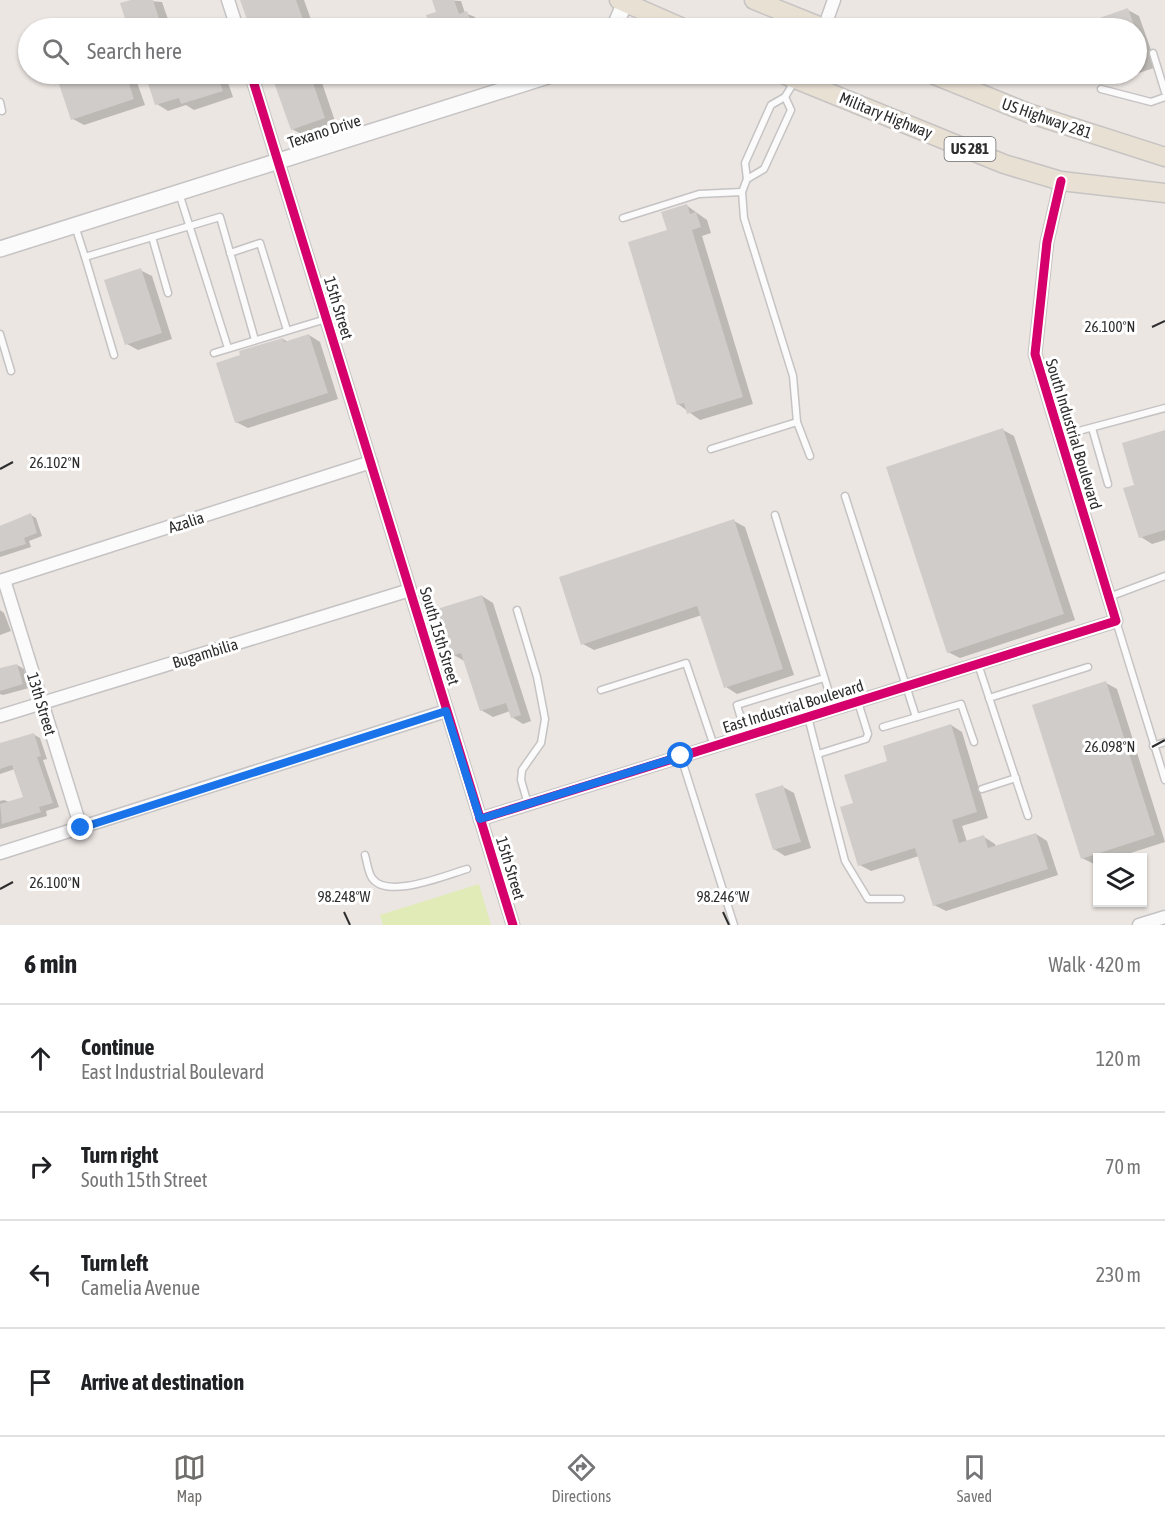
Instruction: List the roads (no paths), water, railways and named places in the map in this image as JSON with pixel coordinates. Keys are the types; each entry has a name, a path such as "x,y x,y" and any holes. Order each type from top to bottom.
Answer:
{"main road":[{"path":"754,0 799,18"},
{"path":"623,1 660,18"},
{"name":"Military Highway","path":"813,84 1004,164 1061,181 1165,193"},
{"name":"US Highway 281","path":"957,84 1028,113 1165,157"}],"street":[{"path":"228,0 234,18"},
{"path":"828,18 834,0"},
{"path":"617,18 623,1"},
{"path":"254,84 279,162"},
{"name":"Texano Drive","path":"0,249 523,84"},
{"name":"15th Street","path":"279,162 371,462"},
{"name":"South Industrial Boulevard","path":"1061,181 1047,242 1035,354 1116,621"},
{"name":"Azalia","path":"2,580 371,462"},
{"name":"South 15th Street","path":"371,462 480,819"},
{"name":"13th Street","path":"2,580 81,828"},
{"name":"Bugambilia","path":"0,717 410,590"},
{"name":"East Industrial Boulevard","path":"480,819 1116,621"},
{"path":"0,853 446,711"},
{"name":"15th Street","path":"480,819 513,925"},
{"path":"1140,925 1165,917"}],"lane":[{"path":"1153,53 1165,92"},
{"path":"792,84 785,97 771,105 745,163 747,179 742,192 744,218 793,376 797,422 810,456"},
{"path":"1101,89 1151,102 1165,97"},
{"path":"747,179 764,169 791,110 785,97"},
{"path":"0,102 2,111"},
{"path":"623,218 699,194 742,192"},
{"path":"179,193 228,348"},
{"path":"84,257 220,217 255,340"},
{"path":"74,226 114,355"},
{"path":"152,237 168,293"},
{"path":"230,253 260,243 287,330"},
{"path":"214,353 327,319"},
{"path":"0,334 11,371"},
{"path":"1060,436 1165,408"},
{"path":"711,449 797,422"},
{"path":"1092,428 1108,484"},
{"path":"845,496 916,717"},
{"path":"775,515 834,709"},
{"path":"1108,597 1165,576"},
{"path":"517,610 537,677 545,719 541,743 522,770 521,780 528,804"},
{"path":"1116,621 1165,780"},
{"path":"601,690 686,663 714,746"},
{"path":"978,663 1028,816"},
{"path":"990,698 1088,667"},
{"path":"746,736 737,705 825,678"},
{"path":"818,753 866,739 868,734 858,701"},
{"path":"884,727 961,704 974,742"},
{"path":"808,717 845,861 868,899 901,899"},
{"path":"1153,746 1165,742"},
{"path":"681,756 734,925"},
{"path":"982,789 1016,778"},
{"path":"365,855 372,878 381,886 401,888 467,869"}]}
